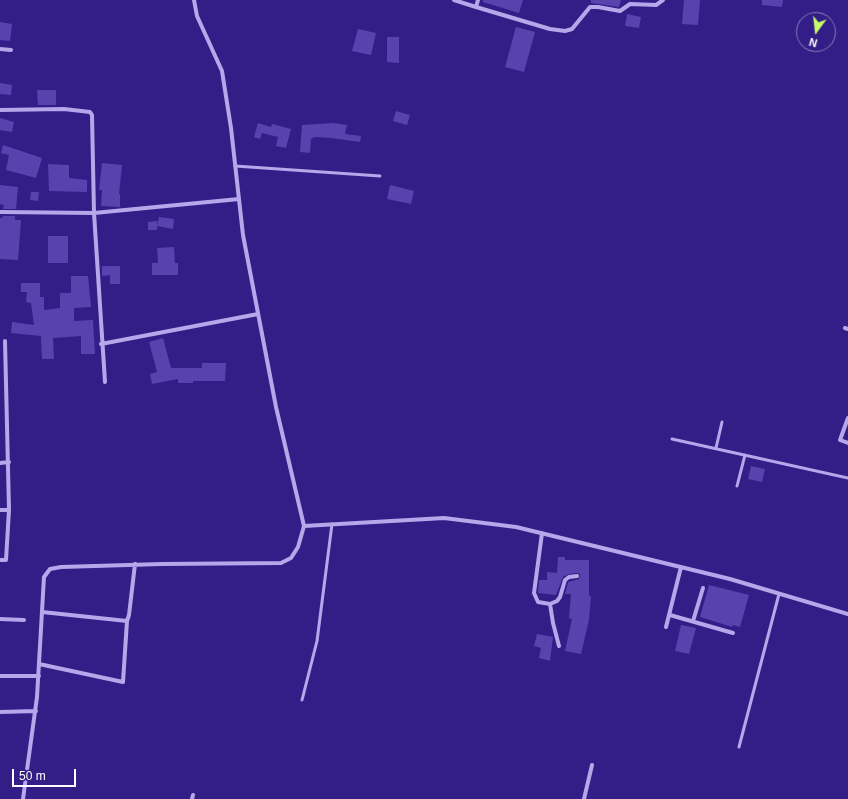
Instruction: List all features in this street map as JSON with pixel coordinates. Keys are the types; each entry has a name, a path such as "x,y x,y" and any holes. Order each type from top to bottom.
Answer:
{"street":[{"path":"23,799 36,711 44,577 50,569 61,566 134,564 282,564 291,558 298,547 304,526 276,407 243,235 222,70 197,16 194,0"},
{"path":"454,0 550,29 565,31 572,29 590,7 620,11 630,4 656,5 664,0"},
{"path":"476,7 478,0"},
{"path":"0,49 11,50"},
{"path":"0,110 64,109 90,112 93,130 94,213 101,344 105,382"},
{"path":"0,212 94,213 239,199"},
{"path":"101,344 258,314"},
{"path":"0,560 6,560 9,510 5,341"},
{"path":"848,418 840,440 848,443"},
{"path":"0,463 9,462"},
{"path":"0,510 9,510"},
{"path":"304,526 444,518 516,527 681,567 848,614"},
{"path":"542,533 534,592 538,602 550,604 560,597 565,580 568,577 577,576"},
{"path":"40,664 123,682 127,621 129,615 134,564"},
{"path":"666,627 681,567"},
{"path":"693,621 703,588"},
{"path":"550,604 554,631 559,646"},
{"path":"42,612 127,621"},
{"path":"670,615 733,633"},
{"path":"0,619 24,620"},
{"path":"0,676 39,676"},
{"path":"0,712 36,711"},
{"path":"584,799 592,765"}],"lane":[{"path":"235,166 380,176"},
{"path":"716,448 722,422"},
{"path":"672,438 848,478"},
{"path":"737,486 745,455"},
{"path":"302,700 317,641 332,524"},
{"path":"739,747 779,594"}],"building":[{"path":"483,0 523,0 519,13 483,2"},
{"path":"591,0 621,0 619,7 591,3"},
{"path":"684,0 700,0 698,25 682,24"},
{"path":"762,0 783,0 782,7 762,5"},
{"path":"627,14 641,17 639,28 625,26"},
{"path":"0,22 12,24 10,41 0,40"},
{"path":"516,27 535,32 524,72 505,67"},
{"path":"358,29 376,33 371,55 352,51"},
{"path":"387,37 399,37 399,63 387,62"},
{"path":"0,83 12,85 11,95 0,94"},
{"path":"37,90 56,90 56,105 38,105"},
{"path":"396,111 410,115 407,125 393,121"},
{"path":"0,118 14,122 12,132 0,130"},
{"path":"258,123 271,127 272,124 291,129 286,148 276,146 278,137 262,133 260,139 254,137"},
{"path":"333,123 347,125 345,134 361,136 360,142 315,137 311,139 310,153 300,152 302,125"},
{"path":"3,145 42,158 36,178 6,170 9,155 1,153"},
{"path":"102,163 122,165 119,194 120,207 101,206 102,190 99,190"},
{"path":"48,164 69,165 69,178 87,180 87,192 49,191"},
{"path":"0,185 18,187 16,209 3,209 4,205 0,204"},
{"path":"390,185 414,191 411,204 387,199"},
{"path":"31,192 39,192 38,201 30,200"},
{"path":"3,216 15,216 15,220 21,220 18,260 0,259 0,218"},
{"path":"159,217 174,219 173,229 157,226"},
{"path":"157,221 157,230 148,230 148,222"},
{"path":"48,236 68,236 68,263 48,263"},
{"path":"174,247 175,263 178,263 178,275 152,275 152,263 158,263 157,248"},
{"path":"102,266 120,266 120,284 110,284 110,275 102,276"},
{"path":"71,276 88,276 91,307 74,308 74,321 93,320 95,354 81,354 81,336 53,338 54,359 42,359 41,336 11,333 12,322 34,325 31,303 26,302 27,292 21,292 21,283 40,283 40,297 44,297 44,310 60,308 60,293 71,293"},
{"path":"163,338 171,368 202,368 202,363 226,363 225,381 193,381 193,383 178,383 178,379 152,384 150,374 157,372 149,342"},
{"path":"751,466 765,469 762,482 748,479"},
{"path":"558,557 565,557 565,560 589,560 589,596 591,596 589,620 581,654 565,651 572,619 569,618 571,594 565,594 568,582 579,579 580,574 569,574 563,577 556,595 538,593 539,580 547,580 547,572 557,573"},
{"path":"709,585 749,595 740,627 733,625 732,627 700,617"},
{"path":"681,625 696,628 689,654 675,651"},
{"path":"537,634 553,637 550,661 539,658 541,648 534,646"}]}
